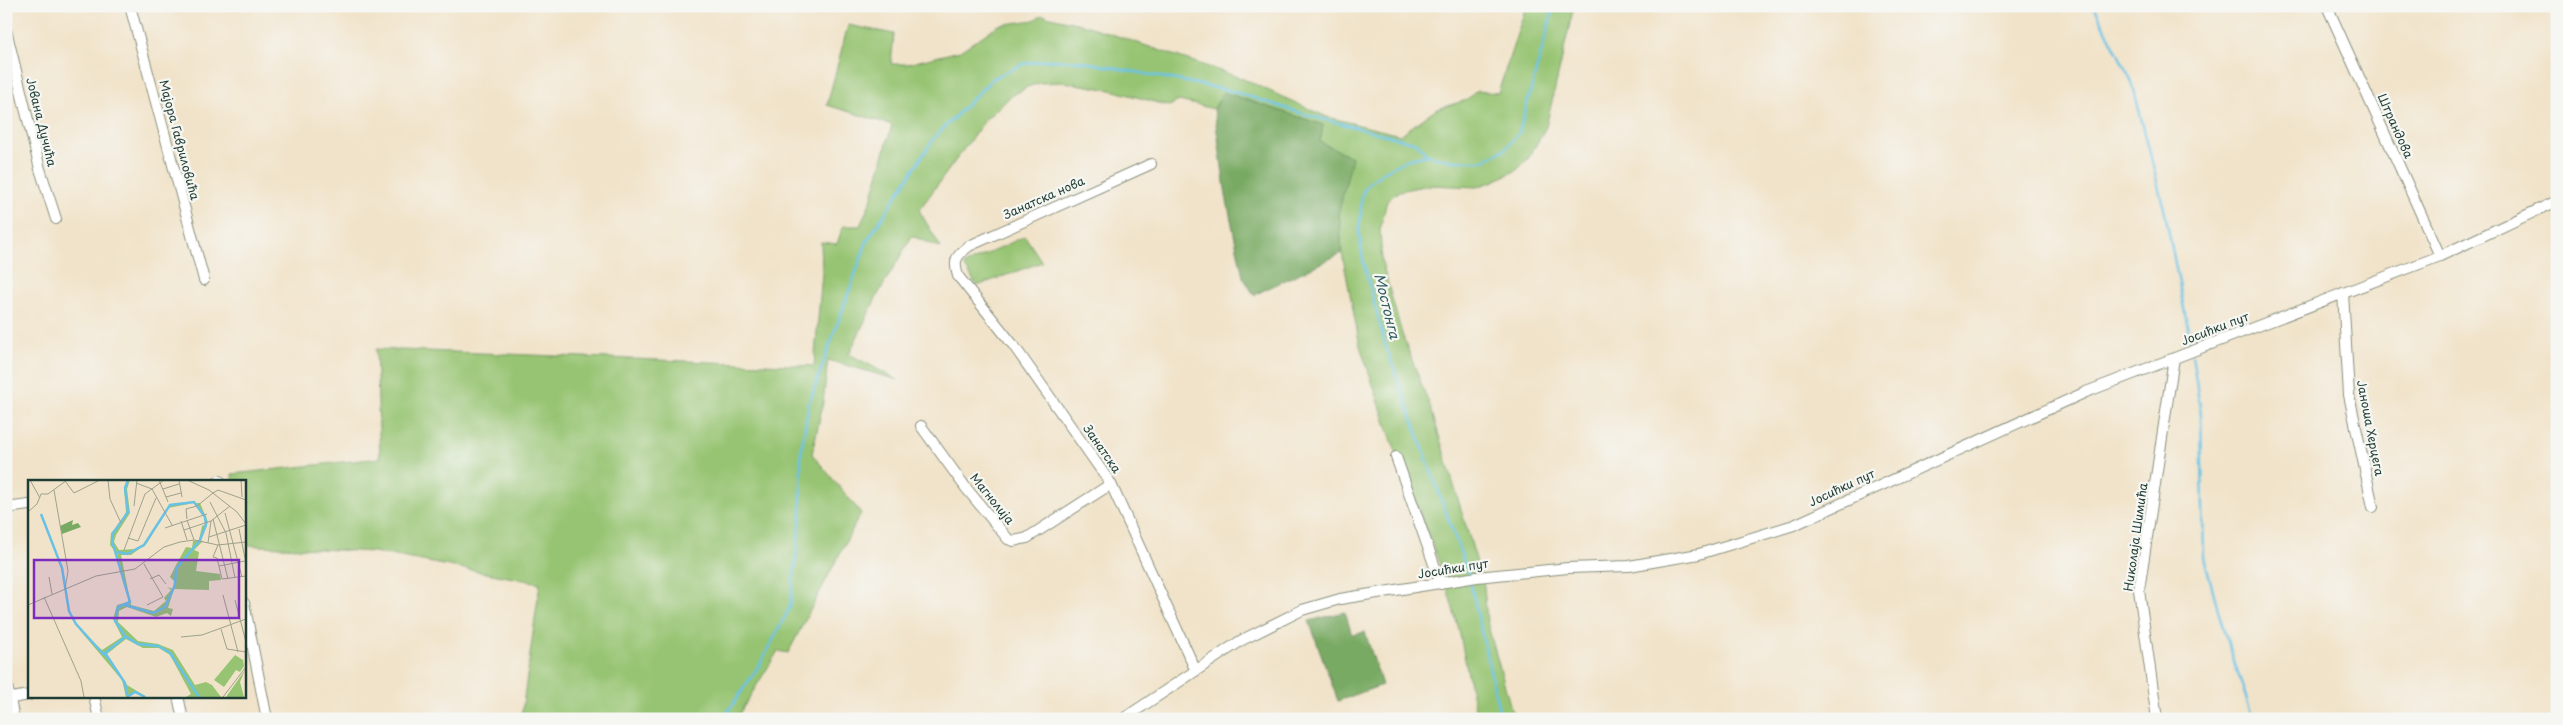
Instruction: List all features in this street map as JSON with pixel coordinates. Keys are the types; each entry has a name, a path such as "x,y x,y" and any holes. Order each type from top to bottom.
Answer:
{"street":[{"name":"Мајора Гавриловића","path":"130,6 204,280"},
{"name":"Штрандова","path":"2327,6 2440,256"},
{"name":"Јована Дучића","path":"6,30 40,169 56,219"},
{"name":"Занатска нова","path":"954,263 957,255 968,246 1151,164"},
{"name":"Јосићки пут","path":"1124,719 1195,669 1242,640 1302,610 1340,599 1477,577 1568,568 1629,566 1699,554 1794,525 2086,392 2440,256 2557,201"},
{"name":"Занатска","path":"954,263 958,276 1014,346 1112,484 1195,669"},
{"name":"Јаноша Херцега","path":"2343,293 2349,395 2373,507"},
{"name":"Николаја Шимића","path":"2157,719 2139,590 2178,356"},
{"name":"Магнолија","path":"920,426 1008,540 1014,541 1026,538 1112,484"},
{"path":"1396,458 1444,583"},
{"path":"6,508 28,505"},
{"path":"245,614 248,648 266,719"},
{"path":"6,681 8,699 14,719"},
{"path":"8,699 28,695"},
{"path":"94,698 99,719"},
{"path":"178,698 183,719"}],"green space":[{"path":"1526,6 1574,6 1546,127 1528,159 1517,170 1477,187 1429,185 1399,191 1387,201 1380,228 1382,263 1402,334 1431,409 1484,586 1487,622 1514,719 1477,719 1459,630 1442,570 1393,444 1360,346 1342,253 1339,212 1320,142 1323,125 1223,93 1214,109 1179,101 1169,106 1111,90 1064,82 1040,83 1027,87 1010,97 986,119 919,210 941,248 912,236 876,298 849,354 898,380 828,360 823,403 812,454 861,513 788,653 778,651 736,719 521,719 540,583 374,552 245,545 245,480 233,480 232,474 380,458 376,349 814,366 822,273 821,242 837,244 843,226 860,226 871,200 892,125 827,105 848,25 894,34 891,64 907,64 960,51 999,25 1034,20 1042,15 1085,25 1241,78 1327,117 1400,135 1437,109 1467,100 1476,91 1498,93"},
{"path":"1223,92 1323,125 1320,142 1352,157 1339,212 1342,253 1254,295 1243,277 1226,196 1214,109"},
{"path":"1025,236 1042,262 977,286 964,265"},
{"path":"1345,612 1352,635 1365,632 1382,685 1338,701 1309,621"}],"waterway":[{"name":"Мостонга","path":"1469,576 1386,347 1363,261 1359,233 1362,194 1368,184 1383,172 1406,160 1427,155 1453,161 1484,161 1505,149 1519,133 1554,6"},
{"path":"2094,6 2132,82 2165,213 2192,349"},
{"path":"723,719 760,664 790,607 801,514 801,451 809,403 867,241 934,138 992,79 1023,64 1047,60 1080,61 1232,91 1307,115 1417,143 1427,155"},
{"path":"2192,355 2201,414 2204,557 2221,621 2253,719"},
{"name":"Мостонга","path":"1470,581 1501,719"}]}
